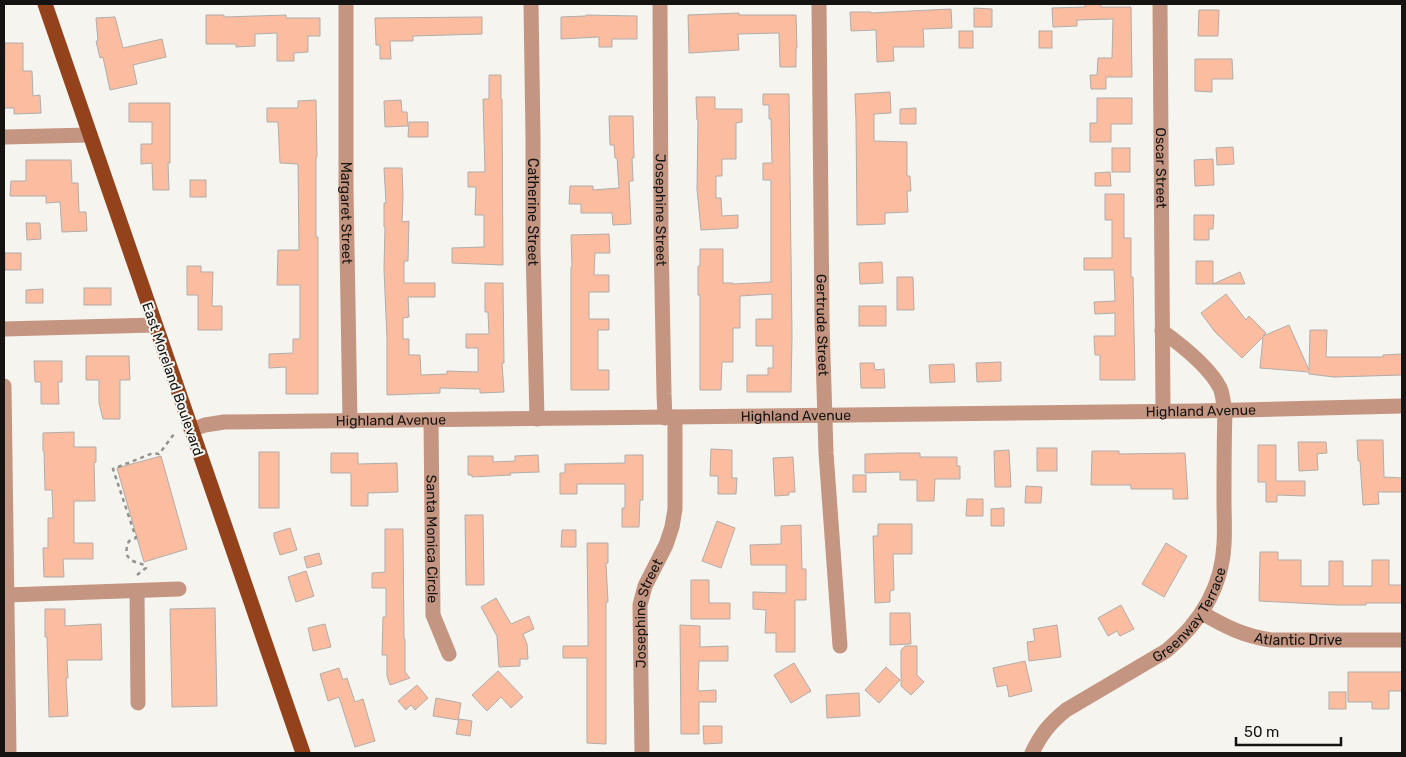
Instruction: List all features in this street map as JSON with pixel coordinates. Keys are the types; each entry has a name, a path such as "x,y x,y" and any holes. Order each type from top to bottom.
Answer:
{"main road":[{"name":"East Moreland Boulevard","path":"45,4 303,753"}],"street":[{"name":"Margaret Street","path":"346,4 346,188 350,420"},
{"name":"Catherine Street","path":"531,4 533,247 537,419"},
{"name":"Josephine Street","path":"642,753 640,606 649,577 666,545 675,509 661,236 660,4"},
{"name":"Gertrude Street","path":"819,4 826,454 840,646"},
{"name":"Oscar Street","path":"1160,4 1164,411"},
{"path":"4,137 90,135"},
{"path":"4,334 4,329 155,325"},
{"path":"1162,330 1181,345 1214,377 1221,389 1225,411"},
{"path":"4,386 9,753"},
{"name":"Highland Avenue","path":"191,430 205,425 224,422 1225,411 1402,406"},
{"name":"Greenway Terrace","path":"1032,753 1039,738 1052,720 1166,651 1188,632 1210,600 1219,577 1224,545 1225,411"},
{"name":"Santa Monica Circle","path":"431,420 433,615 449,654"},
{"path":"7,595 179,589"},
{"path":"138,703 142,591"},
{"name":"Atlantic Drive","path":"1202,613 1239,633 1271,640 1402,640"}],"path":[{"path":"142,591 147,580 137,575 146,568 145,565 132,562 128,558 127,547 130,541 136,538 113,469 153,453 160,454 174,434"}],"building":[{"path":"1085,4 1101,4 1101,7 1131,7 1132,77 1106,77 1106,89 1091,89 1090,75 1097,75 1098,58 1112,58 1113,19 1077,20 1077,26 1053,27 1052,8 1085,7"},
{"path":"974,8 992,9 992,27 974,27"},
{"path":"951,9 952,28 923,29 924,47 893,47 894,61 877,62 876,30 851,31 850,12 871,13"},
{"path":"1199,10 1219,10 1218,36 1198,36"},
{"path":"739,13 739,15 796,15 796,67 780,67 779,33 738,34 739,50 689,53 688,15"},
{"path":"206,15 224,15 224,17 286,15 286,18 320,18 320,36 308,36 308,52 294,53 294,61 277,61 277,33 255,34 255,46 236,47 236,44 206,44"},
{"path":"586,15 637,16 637,39 612,39 612,47 599,47 599,37 561,39 561,17"},
{"path":"115,17 123,48 162,39 166,57 133,65 137,84 110,90 103,57 100,58 96,41 98,41 96,18"},
{"path":"482,17 482,34 413,36 413,41 390,41 391,59 380,59 380,45 376,45 375,18"},
{"path":"959,31 973,31 973,48 959,48"},
{"path":"1039,31 1052,31 1052,48 1039,48"},
{"path":"5,43 23,43 23,71 32,71 33,96 40,95 41,113 14,114 14,108 4,108"},
{"path":"1195,59 1232,59 1233,79 1212,79 1212,92 1195,91"},
{"path":"489,75 501,75 503,265 452,263 452,248 484,247 484,215 475,215 476,187 468,187 468,172 485,172 483,99 489,99"},
{"path":"890,92 891,113 874,114 874,141 907,142 907,176 910,176 911,191 907,191 908,212 885,213 885,224 857,225 855,94"},
{"path":"763,94 789,94 791,392 747,392 747,375 768,375 768,368 773,368 773,346 756,346 756,319 772,319 772,294 740,296 740,328 733,328 733,362 722,362 721,390 700,390 700,295 698,295 698,266 700,266 700,249 723,249 723,283 771,282 771,180 763,180 763,163 772,163 771,119 769,119 769,105 763,105"},
{"path":"696,97 715,97 715,109 742,109 742,122 736,123 736,159 722,159 722,176 716,176 716,198 721,198 722,216 738,215 738,228 701,230 697,189 698,120"},
{"path":"1097,98 1132,98 1132,124 1111,124 1111,142 1090,142 1090,123 1097,123"},
{"path":"316,100 318,394 286,394 286,367 269,368 269,354 293,353 293,339 300,339 300,285 277,285 278,250 299,250 298,164 280,163 278,122 267,122 267,108 298,108 298,101"},
{"path":"401,100 402,112 407,112 408,126 385,127 384,101"},
{"path":"129,103 170,103 169,190 153,190 152,163 141,164 141,144 152,144 152,122 129,122"},
{"path":"916,108 916,124 900,124 900,109"},
{"path":"609,116 633,116 633,181 629,181 631,224 613,225 612,213 581,213 581,204 569,204 570,186 593,186 593,190 619,188 617,158 615,158 614,145 610,145"},
{"path":"409,122 428,122 428,137 408,137"},
{"path":"1233,147 1234,164 1217,165 1216,148"},
{"path":"1112,148 1130,148 1130,172 1112,172"},
{"path":"1213,159 1214,185 1195,186 1194,160"},
{"path":"26,160 71,160 72,183 78,183 79,212 86,212 87,231 62,232 60,202 46,203 46,196 10,196 11,181 26,181"},
{"path":"384,168 402,168 402,222 409,221 408,261 404,261 404,283 435,283 435,297 408,297 409,317 403,318 403,339 409,339 409,355 420,355 421,375 447,374 447,371 478,372 478,348 466,348 466,334 489,334 488,312 485,312 485,283 503,283 504,363 502,363 504,392 480,393 480,389 440,388 440,393 387,395 384,269 384,203 386,203"},
{"path":"1110,172 1111,186 1095,186 1095,173"},
{"path":"190,180 206,180 206,197 190,197"},
{"path":"1105,194 1124,194 1124,238 1131,238 1135,380 1100,380 1100,355 1095,355 1094,336 1115,336 1115,313 1095,314 1094,302 1115,301 1114,270 1084,270 1084,258 1112,258 1112,220 1105,220"},
{"path":"1194,215 1214,215 1213,229 1209,229 1209,240 1194,240"},
{"path":"26,223 40,223 41,239 27,240"},
{"path":"609,234 610,253 595,253 594,275 609,275 609,292 589,292 589,319 609,319 609,330 598,330 598,370 609,370 609,390 571,390 571,235"},
{"path":"5,253 21,253 21,270 5,270"},
{"path":"1196,261 1213,261 1213,284 1196,284"},
{"path":"882,262 883,283 860,284 859,263"},
{"path":"187,266 201,266 201,272 213,272 212,306 222,306 222,330 198,330 198,295 187,295"},
{"path":"1240,272 1245,284 1213,284"},
{"path":"897,277 913,277 914,310 897,310"},
{"path":"84,288 111,288 111,305 84,305"},
{"path":"43,289 43,303 26,303 26,290"},
{"path":"1226,294 1246,320 1249,316 1266,333 1263,336 1289,325 1309,370 1310,330 1327,330 1326,357 1383,357 1383,355 1402,354 1402,375 1334,377 1309,374 1309,372 1260,368 1263,337 1242,358 1215,332 1201,313"},
{"path":"859,306 886,306 886,326 859,326"},
{"path":"86,356 129,356 130,380 120,380 120,419 103,419 99,403 99,380 86,380"},
{"path":"34,361 62,361 62,382 58,382 59,404 41,404 41,382 35,382"},
{"path":"1001,362 1001,381 977,382 976,363"},
{"path":"860,363 874,363 875,370 884,369 885,388 861,388"},
{"path":"954,364 955,382 930,383 929,365"},
{"path":"74,432 74,447 96,447 96,462 94,463 95,501 74,501 74,543 93,543 93,559 63,559 64,577 44,577 43,548 48,548 48,518 53,518 52,490 45,490 43,433"},
{"path":"1357,440 1383,440 1384,477 1402,478 1402,492 1378,492 1379,504 1363,505"},
{"path":"1298,442 1326,442 1327,453 1317,454 1318,470 1299,471"},
{"path":"1258,445 1276,445 1276,481 1305,481 1305,496 1277,495 1277,502 1266,502 1266,482 1258,482"},
{"path":"1037,448 1057,448 1057,471 1037,471"},
{"path":"711,449 732,450 732,478 737,478 736,494 718,494 718,476 710,476"},
{"path":"1009,450 1011,487 995,487 994,451"},
{"path":"1092,451 1119,451 1119,454 1185,453 1188,499 1173,499 1173,489 1131,489 1131,485 1091,485"},
{"path":"259,452 279,452 279,508 259,508"},
{"path":"331,453 358,453 358,464 397,463 398,492 368,493 368,506 351,506 351,473 331,473"},
{"path":"920,453 920,457 957,457 957,466 960,466 960,479 935,479 934,501 917,501 917,480 900,480 900,472 865,473 865,454"},
{"path":"538,455 539,472 472,477 472,475 468,475 468,456 493,456 493,462 515,461 515,456"},
{"path":"625,455 643,455 643,500 640,500 639,527 622,527 622,508 625,508 625,484 577,484 577,494 560,494 560,473 565,473 565,464 625,463"},
{"path":"161,456 187,549 144,562 117,468"},
{"path":"793,457 795,492 789,492 789,495 775,496 773,458"},
{"path":"853,475 866,475 866,492 853,492"},
{"path":"1026,486 1042,487 1041,503 1025,503"},
{"path":"967,499 983,499 983,516 966,516"},
{"path":"1004,508 1004,526 991,526 991,509"},
{"path":"465,515 483,515 484,585 466,585"},
{"path":"717,521 735,528 721,568 702,561"},
{"path":"878,524 912,524 912,554 893,554 894,590 890,591 890,602 875,603 873,536 878,536"},
{"path":"801,525 802,569 806,569 806,600 795,600 795,652 776,652 776,633 765,633 766,610 753,609 753,592 786,593 786,565 751,565 750,545 781,544 781,526"},
{"path":"290,528 297,550 280,555 274,533"},
{"path":"385,529 403,529 405,672 410,678 390,685 387,676 387,655 382,655 383,617 386,617 386,588 372,588 372,573 385,572"},
{"path":"562,530 576,530 576,547 561,547"},
{"path":"587,543 608,543 608,563 606,563 608,602 606,602 606,744 587,743 587,658 563,658 563,646 588,646"},
{"path":"1166,543 1187,556 1164,597 1142,584"},
{"path":"1260,552 1278,552 1278,560 1301,560 1301,586 1329,586 1329,561 1343,561 1343,586 1372,586 1372,560 1389,560 1389,585 1402,585 1402,603 1337,605 1259,601"},
{"path":"319,553 322,564 307,568 304,557"},
{"path":"306,571 314,596 296,602 288,577"},
{"path":"691,580 709,580 709,603 730,603 730,619 691,619"},
{"path":"496,598 511,624 529,616 534,629 523,634 527,644 528,659 520,659 520,666 499,667 497,636 481,607"},
{"path":"1121,605 1134,629 1120,636 1117,631 1108,636 1098,618"},
{"path":"215,608 217,706 172,707 170,609"},
{"path":"45,609 65,609 65,626 101,624 102,660 67,660 68,716 49,717"},
{"path":"890,613 910,613 911,644 890,645"},
{"path":"325,624 331,647 313,651 308,628"},
{"path":"680,625 700,626 700,647 728,646 728,661 699,661 698,691 716,690 716,702 699,702 699,734 681,734"},
{"path":"1057,625 1061,657 1029,661 1027,642 1035,641 1033,629"},
{"path":"905,646 917,646 917,675 924,682 911,695 901,686 901,650"},
{"path":"1025,661 1032,691 1009,697 1007,685 997,687 993,668"},
{"path":"794,663 811,691 791,703 774,675"},
{"path":"886,667 900,680 879,703 865,690"},
{"path":"339,668 343,680 347,678 355,702 363,699 375,741 355,747 339,697 328,701 320,674"},
{"path":"498,671 523,697 511,708 501,697 487,711 472,695"},
{"path":"1348,672 1402,672 1402,691 1389,691 1389,709 1372,709 1372,702 1348,702"},
{"path":"417,685 428,698 415,710 411,705 406,710 398,701"},
{"path":"1329,692 1346,692 1346,709 1329,709"},
{"path":"859,693 860,716 827,718 826,695"},
{"path":"436,698 461,703 458,720 433,716"},
{"path":"459,719 472,721 470,736 456,734"},
{"path":"703,726 722,726 722,743 704,744"}]}
